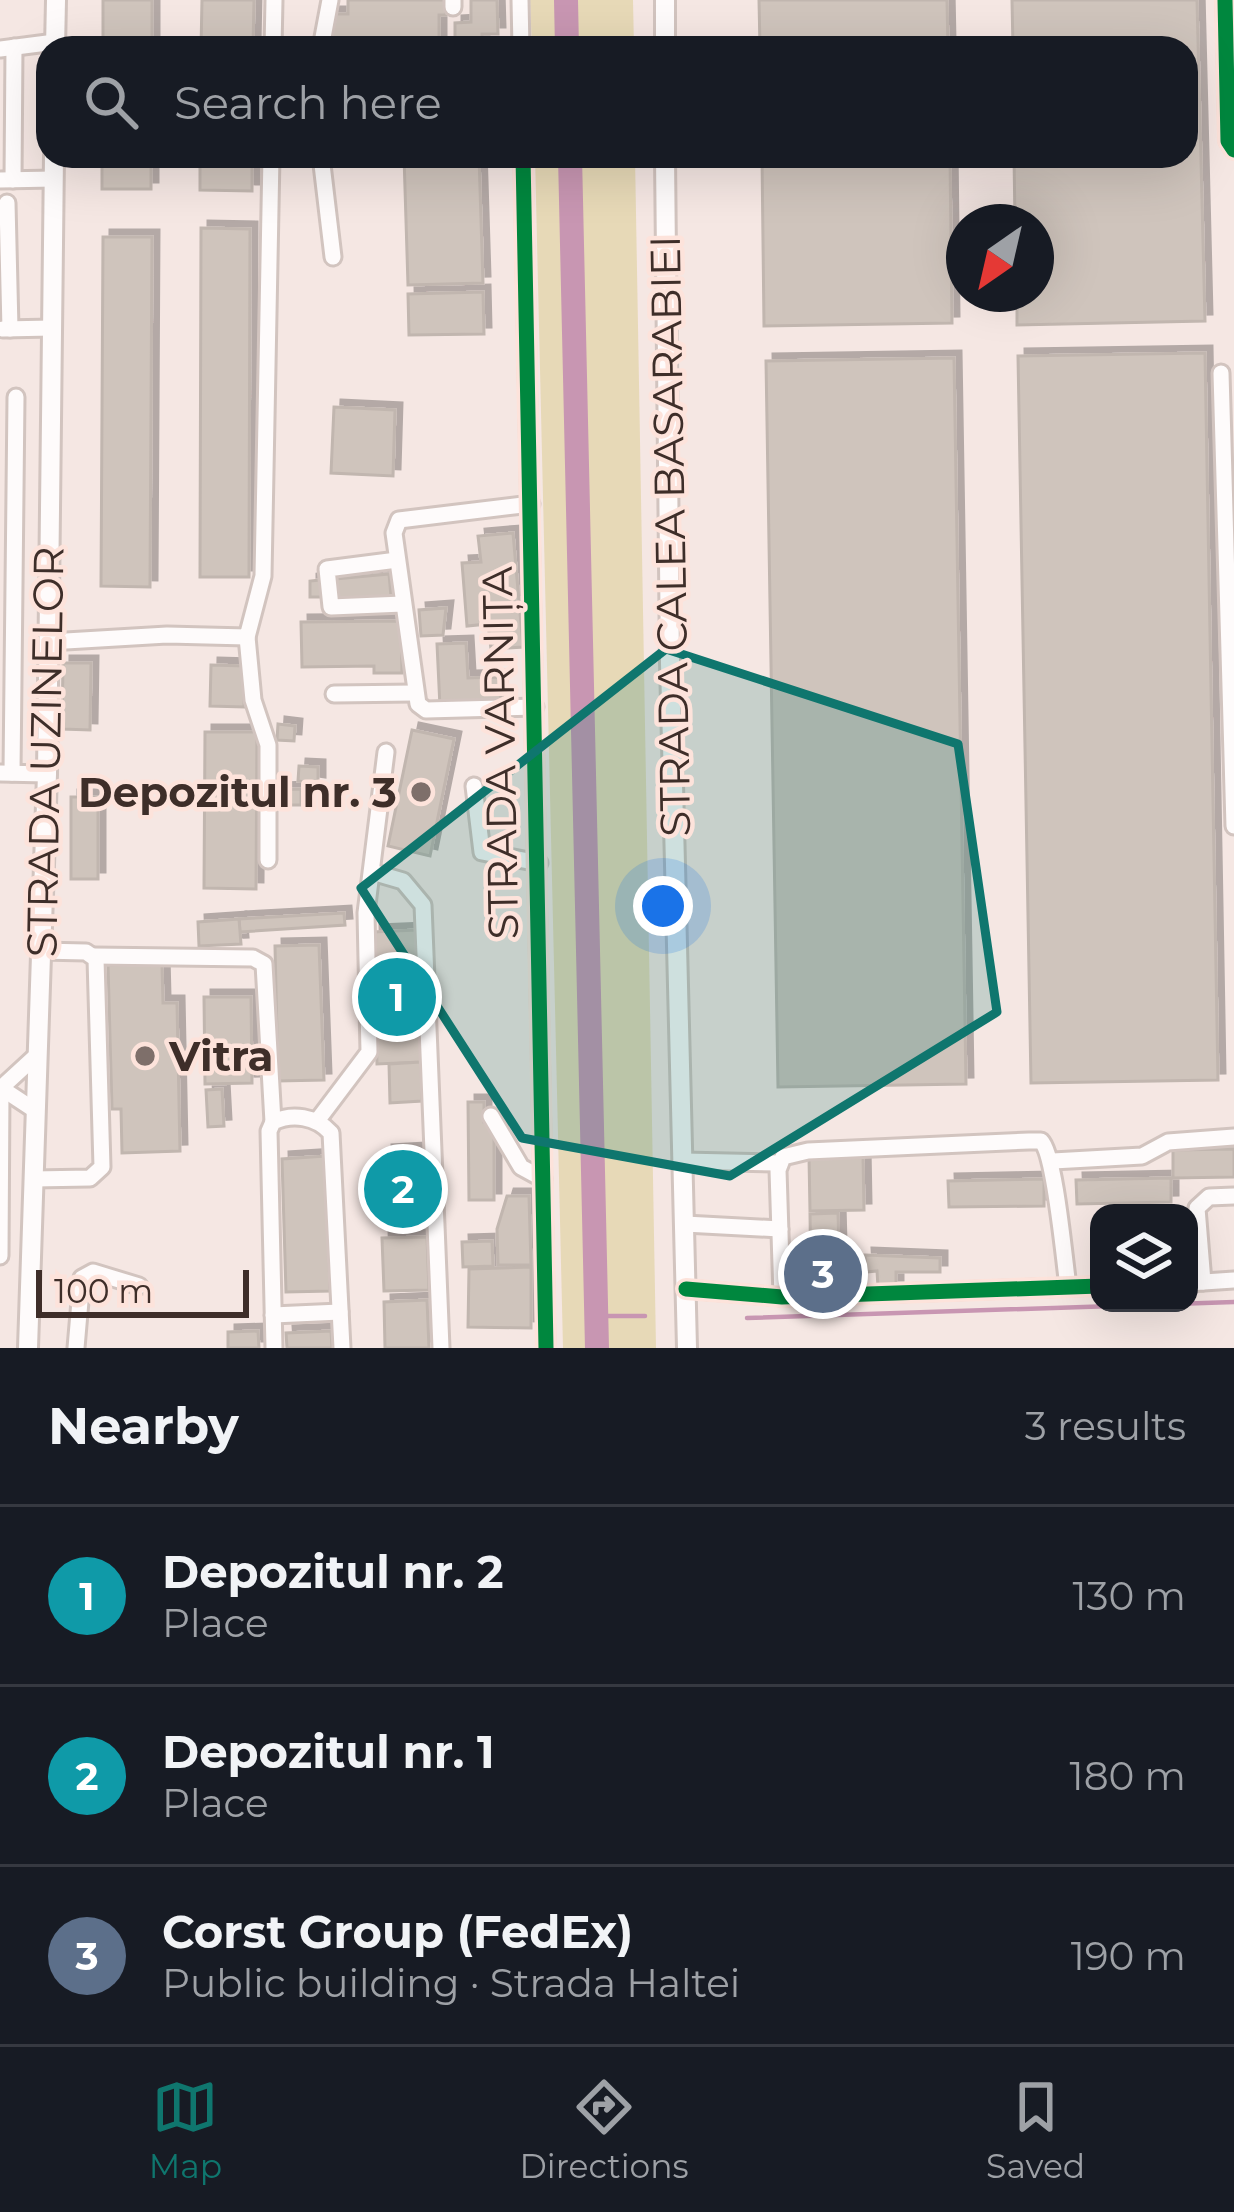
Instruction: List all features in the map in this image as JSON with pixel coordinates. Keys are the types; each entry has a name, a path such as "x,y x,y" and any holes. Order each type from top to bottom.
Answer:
{"main road":[{"path":"55,36 56,0"},
{"path":"665,0 665,36"},
{"name":"STRADA UZINELOR","path":"28,1348 47,774 54,168"},
{"name":"STRADA CALEA BASARABIEI","path":"665,168 687,1348"}],"street":[{"path":"273,36 274,0"},
{"path":"323,36 330,0"},
{"path":"520,0 521,36"},
{"path":"1225,0 1228,141 1234,150"},
{"path":"7,48 6,180 54,179"},
{"path":"268,860 268,745 253,700 247,637 263,576 272,168"},
{"path":"322,168 333,256"},
{"name":"STRADA VARNIȚA","path":"523,168 546,1348"},
{"path":"7,203 5,329 52,328"},
{"path":"1220,373 1234,826"},
{"path":"16,397 6,773 47,774"},
{"path":"531,504 399,520 394,533 414,693 427,710 535,707"},
{"path":"398,560 327,569 331,607 403,604"},
{"path":"49,642 167,635 247,637"},
{"path":"334,694 414,693"},
{"path":"317,1121 369,1052 366,913 386,752"},
{"path":"474,787 482,852 538,863"},
{"path":"372,872 404,880 423,905 441,1348"},
{"path":"41,951 253,958 264,964 272,1122 274,1348"},
{"path":"33,1179 90,1178 102,1167 94,956"},
{"path":"0,1256 1,1088 38,1054"},
{"path":"1,1088 36,1111"},
{"path":"491,1116 520,1167 544,1178"},
{"path":"272,1122 317,1121 331,1132 342,1348"},
{"path":"1053,1161 1142,1156 1168,1142 1234,1137"},
{"path":"683,1161 779,1163 790,1153 808,1151 1041,1142 1053,1161 1055,1209 1068,1286"},
{"path":"779,1163 782,1297"},
{"path":"1198,1207 1209,1198 1234,1196"},
{"path":"685,1224 780,1229"},
{"path":"76,1348 82,1278 93,1272 139,1286"},
{"path":"1198,1283 1234,1280"},
{"path":"686,1289 782,1297 1090,1286"},
{"path":"273,1316 340,1312"}],"highlighted area":[{"path":"666,649 958,744 997,1012 730,1176 522,1138 361,888"}],"shaded area":[{"path":"530,0 633,0 634,36 532,36"},
{"path":"535,168 635,168 656,1348 563,1348"}],"building":[{"path":"103,0 152,0 152,36 103,36"},
{"path":"202,0 254,0 253,36 201,36"},
{"path":"348,0 446,0 446,15 439,15 439,36 329,36 330,14 348,14"},
{"path":"471,0 497,0 498,34 455,36 455,23 471,22"},
{"path":"759,0 947,0 948,36 760,36"},
{"path":"1012,0 1197,0 1198,36 1013,36"},
{"path":"1198,40 1205,321 1017,325 1017,312 1054,312 1054,204 1015,204 1014,168 1198,168"},
{"path":"102,168 151,168 151,189 102,189"},
{"path":"200,168 252,168 252,191 200,190"},
{"path":"404,168 479,168 483,283 408,285"},
{"path":"762,168 950,168 946,312 952,312 952,323 764,326"},
{"path":"201,228 250,229 249,577 200,577"},
{"path":"103,237 152,237 150,587 101,586"},
{"path":"483,292 484,334 409,335 408,294"},
{"path":"1205,353 1218,1080 1031,1083 1018,356"},
{"path":"954,358 966,1084 778,1087 766,361"},
{"path":"334,407 395,410 393,476 331,473"},
{"path":"513,533 523,647 491,649 488,624 467,626 462,563 481,562 478,536"},
{"path":"389,574 391,596 337,601 335,579"},
{"path":"321,580 322,597 310,597 310,581"},
{"path":"446,608 443,635 421,636 419,610"},
{"path":"401,621 402,673 374,673 374,666 302,667 301,622"},
{"path":"466,643 468,678 500,677 501,704 440,707 437,644"},
{"path":"63,663 91,663 90,730 62,729"},
{"path":"211,665 245,666 244,707 210,706"},
{"path":"278,724 295,726 294,741 277,740"},
{"name":"Depozitul nr. 3","path":"412,730 454,739 430,856 388,846"},
{"path":"205,732 257,732 256,889 204,888"},
{"path":"299,766 318,767 318,784 298,781"},
{"path":"301,789 301,805 276,805 276,790"},
{"path":"71,797 98,797 98,879 71,879"},
{"path":"344,913 345,925 240,932 239,919"},
{"path":"239,919 241,944 199,946 198,922"},
{"path":"417,930 421,1062 377,1064 373,932"},
{"path":"319,945 324,1080 278,1081 275,946"},
{"name":"Vitra","path":"162,964 163,1003 177,1003 180,1151 122,1153 121,1109 112,1109 108,965"},
{"path":"204,997 251,997 252,1083 205,1084"},
{"path":"421,1062 422,1101 390,1103 389,1064"},
{"path":"222,1089 224,1126 208,1127 206,1090"},
{"path":"468,1102 484,1102 484,1122 494,1122 494,1200 469,1200"},
{"path":"1234,1149 1234,1177 1173,1178 1173,1150"},
{"path":"417,1150 421,1227 387,1229 385,1152"},
{"path":"326,1156 330,1291 286,1292 282,1159"},
{"path":"863,1156 864,1210 810,1211 809,1157"},
{"path":"1171,1178 1171,1202 1077,1204 1076,1180"},
{"path":"1044,1179 1044,1206 949,1207 948,1181"},
{"path":"507,1196 529,1196 531,1265 498,1265 497,1229"},
{"path":"838,1213 840,1286 811,1286 810,1214"},
{"path":"427,1237 429,1290 384,1291 382,1238"},
{"path":"492,1241 493,1266 463,1267 462,1242"},
{"path":"865,1255 940,1258 940,1272 896,1272 896,1287 878,1287 877,1271 866,1272"},
{"path":"531,1267 531,1328 468,1327 469,1269"},
{"path":"427,1300 429,1348 385,1348 384,1302"},
{"path":"258,1331 259,1348 228,1348 228,1332"},
{"path":"331,1331 332,1348 287,1348 286,1333"}],"waterway":[{"path":"566,0 567,36"},
{"path":"570,168 597,1348"},
{"path":"747,1318 1234,1302"},
{"path":"596,1316 645,1316"}],"cycle path":[{"path":"1225,0 1228,141 1234,150"},
{"path":"523,168 546,1348"},
{"path":"686,1289 782,1297 1090,1286"}],"place":[{"name":"Depozitul nr. 3","path":"421,792"},
{"name":"Depozitul nr. 2","path":"397,997"},
{"name":"Vitra","path":"145,1056"},
{"name":"Depozitul nr. 1","path":"403,1189"},
{"name":"Corst Group (FedEx)","path":"823,1274"}]}
